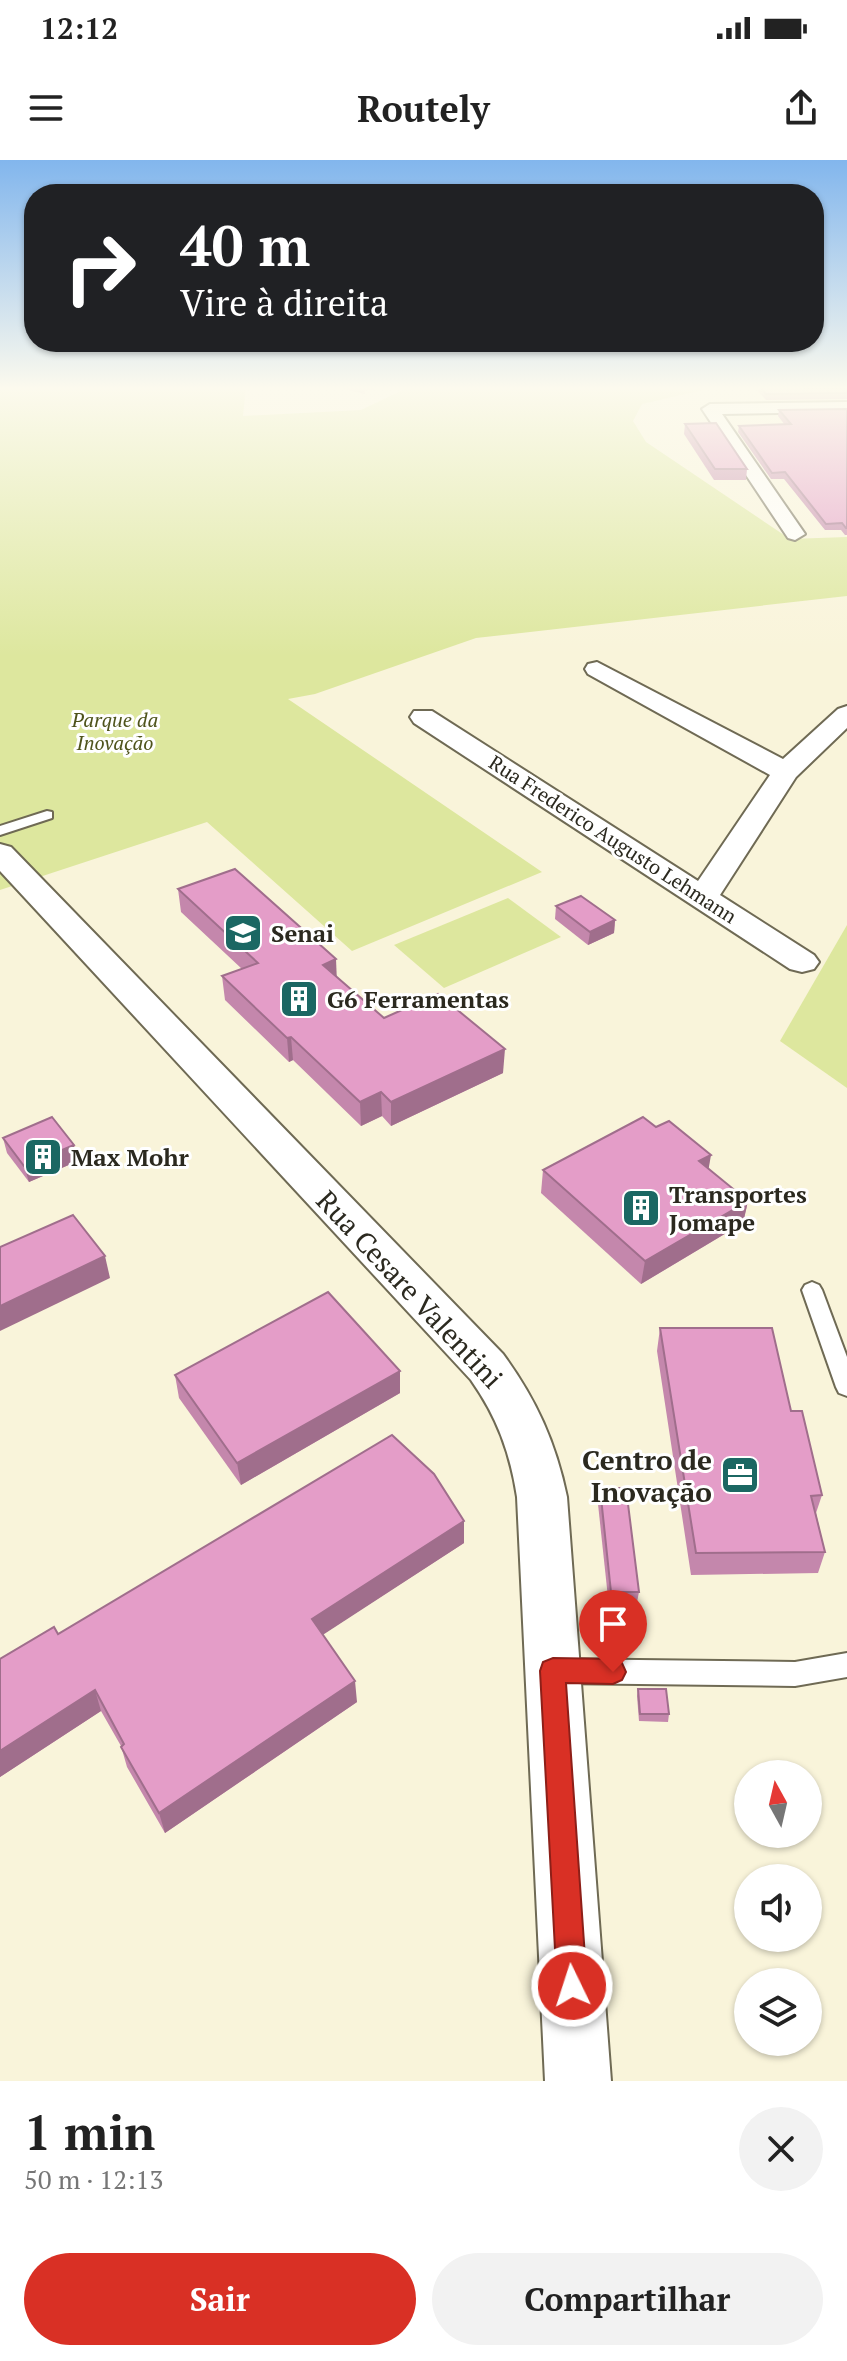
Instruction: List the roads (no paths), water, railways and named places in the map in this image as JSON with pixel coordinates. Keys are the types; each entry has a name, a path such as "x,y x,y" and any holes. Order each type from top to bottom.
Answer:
{"street":[{"path":"756,477 795,534"},
{"path":"597,669 786,772"},
{"path":"703,897 786,772 847,714"},
{"name":"Rua Frederico Augusto Lehmann","path":"423,717 802,962"},
{"name":"Rua Cesare Valentini","path":"12,880 487,1367 513,1402 533,1447 542,1497 578,2081"}],"lane":[{"path":"0,831 47,815"},
{"path":"812,1290 847,1387"},
{"path":"553,1671 795,1674 847,1665"}],"place":[{"name":"Senai","path":"243,933"},
{"name":"G6 Ferramentas","path":"299,999"},
{"name":"Max Mohr","path":"43,1157"},
{"name":"Transportes Jomape","path":"641,1208"},
{"name":"Centro de Inovação","path":"740,1475"}],"park label":[{"name":"Parque da Inovação","path":"115,730"}]}
